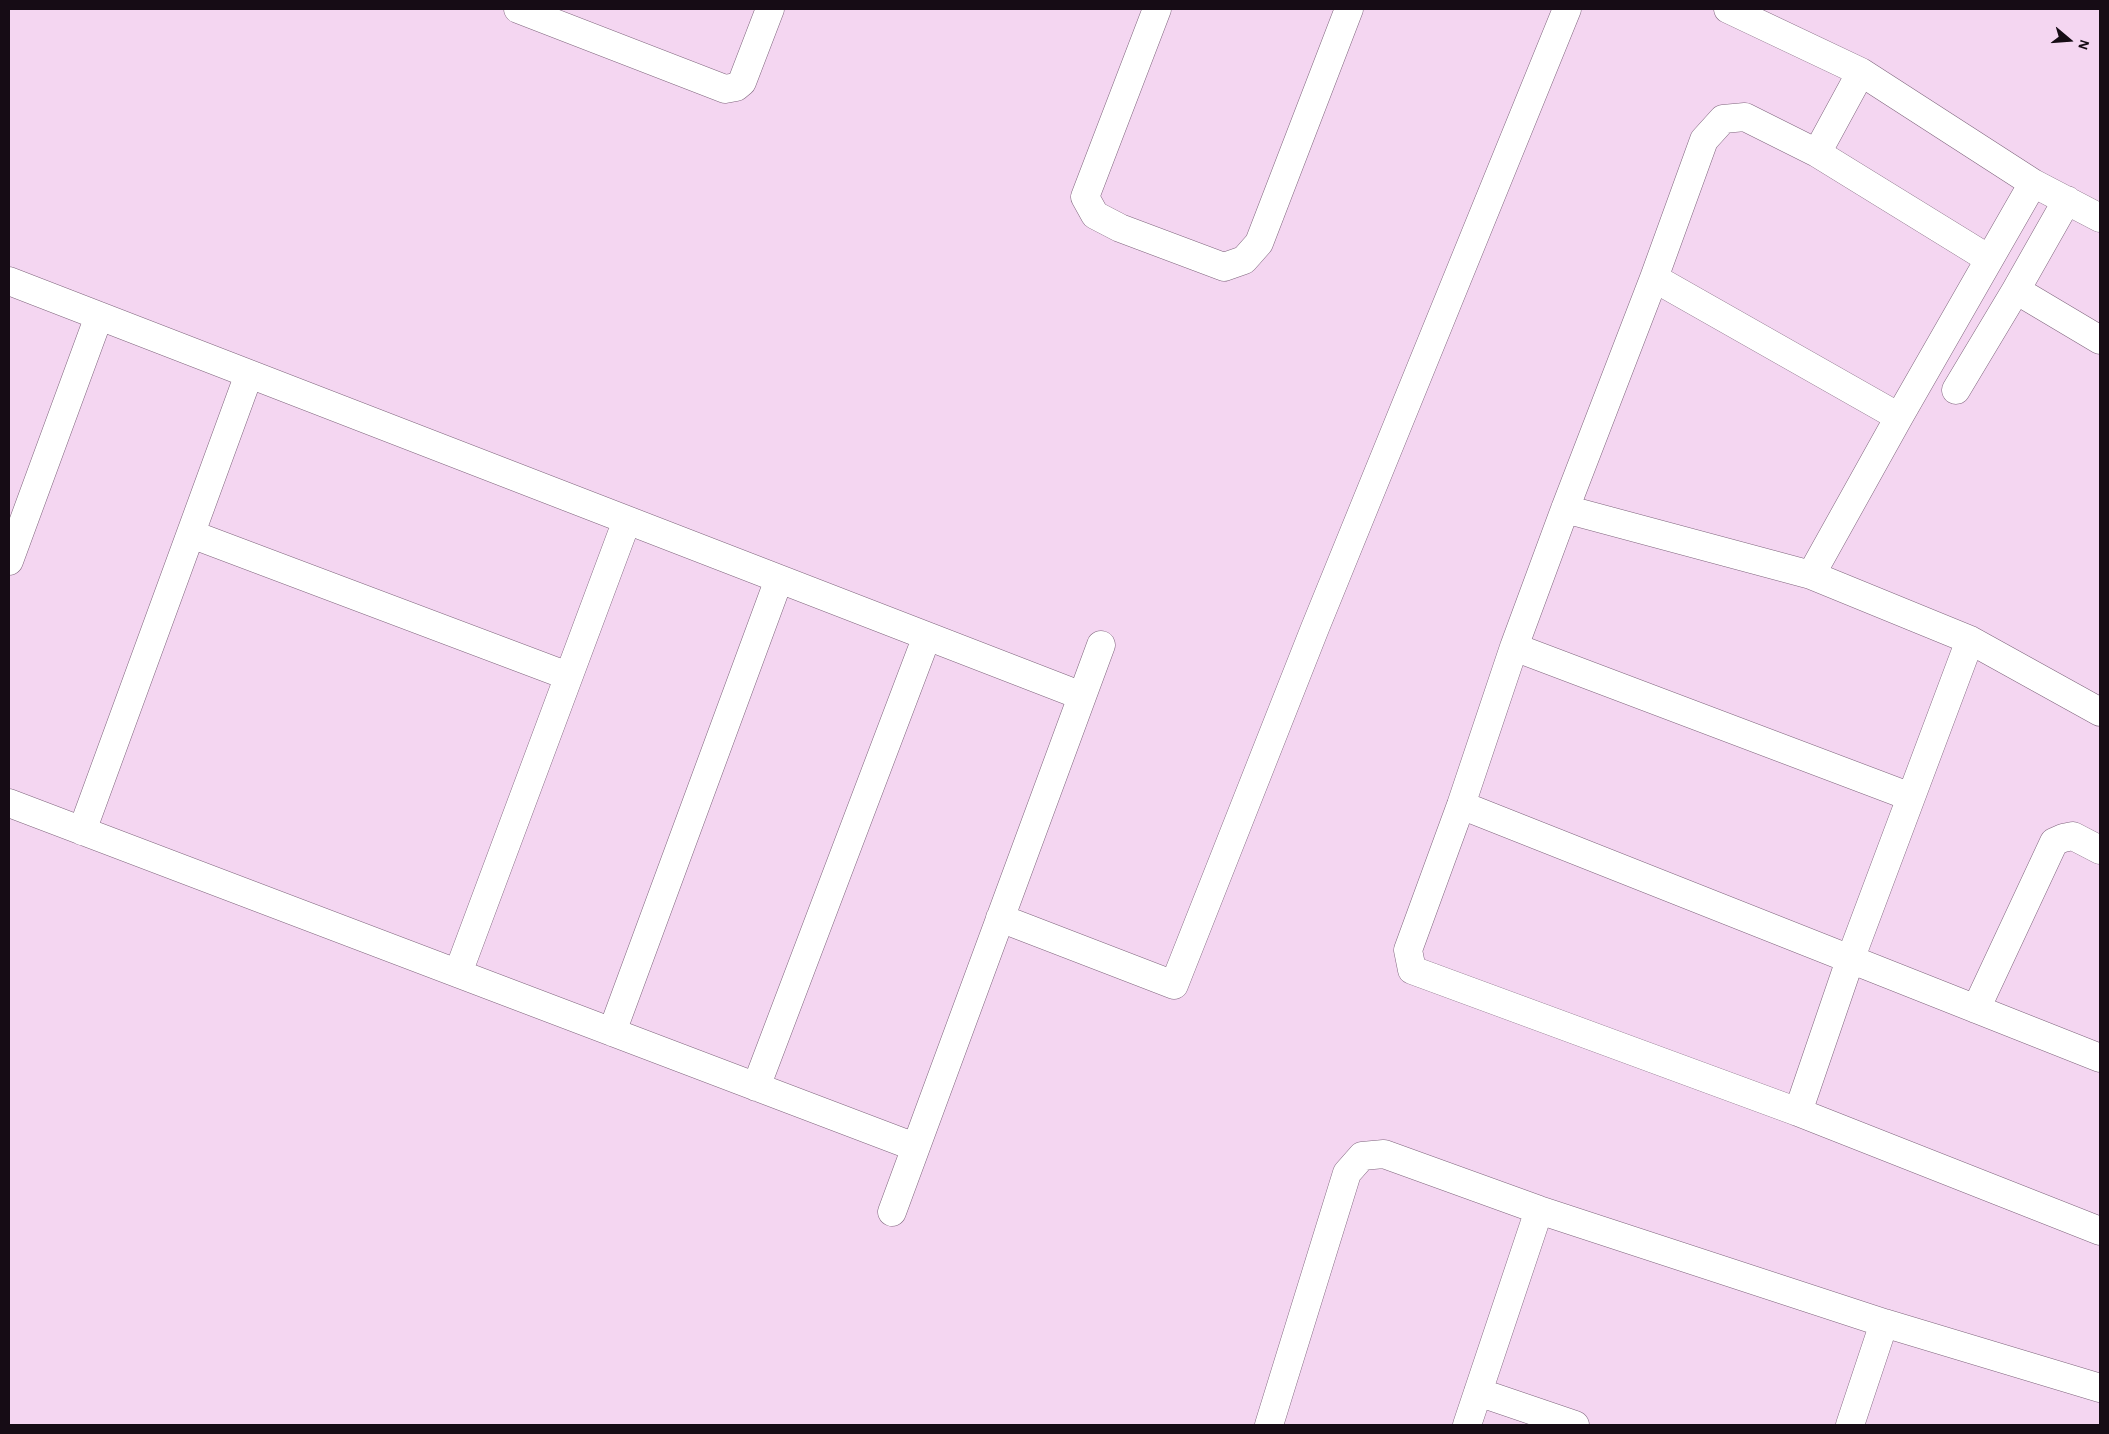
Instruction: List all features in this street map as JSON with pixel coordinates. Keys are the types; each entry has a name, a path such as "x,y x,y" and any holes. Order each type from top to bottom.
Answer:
{"street":[{"path":"518,9 725,89 736,87 742,82 770,9"},
{"path":"1157,9 1085,197 1095,215 1120,228 1224,267 1244,260 1259,243 1349,9"},
{"path":"1000,918 1174,985 1315,628 1567,9"},
{"path":"1728,9 1861,72 2033,183 2100,218"},
{"path":"1817,153 1861,72"},
{"path":"1989,259 1817,153 1745,118 1722,119 1704,140 1654,278 1514,647 1461,805 1408,950 1412,970 1798,1112 2100,1231"},
{"path":"1812,575 2033,183"},
{"path":"1956,390 2067,200"},
{"path":"1654,278 1899,418"},
{"path":"9,281 1082,696"},
{"path":"2016,290 2100,340"},
{"path":"9,561 100,316"},
{"path":"82,831 249,374"},
{"path":"1565,509 1812,575 1970,640 2100,712"},
{"path":"458,973 627,520"},
{"path":"191,534 568,676"},
{"path":"612,1032 779,579"},
{"path":"756,1087 927,636"},
{"path":"1798,1112 1850,960 1970,640"},
{"path":"892,1212 1101,645"},
{"path":"1514,647 1911,797"},
{"path":"9,803 915,1147"},
{"path":"1461,805 2100,1058"},
{"path":"1976,1010 2054,842 2073,836 2100,850"},
{"path":"1269,1425 1347,1173 1362,1156 1384,1154 1539,1210 1884,1324 2100,1388"},
{"path":"1467,1425 1539,1210"},
{"path":"1850,1425 1884,1324"},
{"path":"1478,1392 1575,1425"}]}
